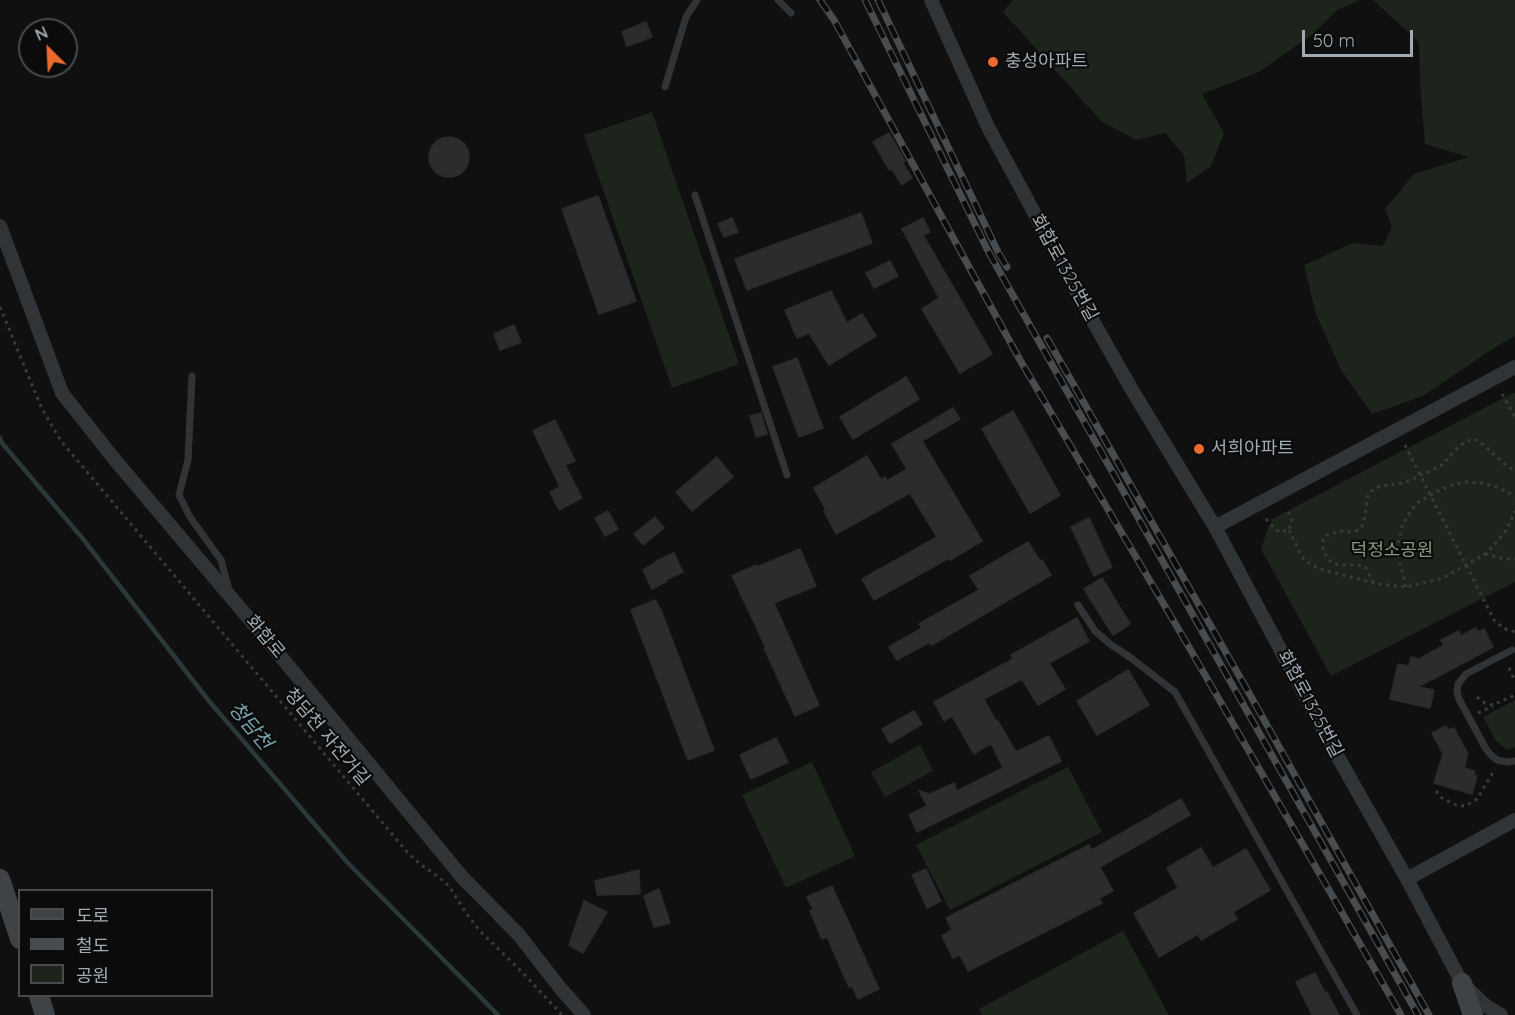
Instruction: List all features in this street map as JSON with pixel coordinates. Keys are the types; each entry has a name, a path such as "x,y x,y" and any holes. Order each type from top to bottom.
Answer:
{"main road":[{"path":"0,879 18,933"},
{"path":"1462,983 1473,1015"},
{"path":"39,997 45,1015"}],"street":[{"name":"화합로1325번길","path":"931,0 988,127 1080,298 1132,390 1215,527 1462,983 1486,1006 1501,1015"},
{"path":"937,0 946,35"},
{"name":"화합로","path":"0,226 62,393 115,460 462,877 519,935 584,1015"},
{"path":"1215,527 1515,367"},
{"path":"1407,879 1515,820"}],"lane":[{"path":"665,87 686,18 697,0"},
{"path":"778,0 791,13"},
{"path":"695,195 787,475"},
{"path":"192,376 188,460 179,495 190,517 221,560 231,597"},
{"path":"1078,605 1095,631 1175,692 1357,1015"},
{"path":"1512,650 1466,674 1458,684 1457,692 1491,755 1497,760 1507,762 1515,760"}],"path":[{"name":"청담천 자전거길","path":"0,306 42,409 61,441 408,853 452,889 480,931 562,1015"},
{"path":"1502,394 1515,417"},
{"path":"1373,583 1365,568 1358,565 1332,563 1326,557 1323,540 1332,532 1359,530 1364,520 1368,495 1373,490 1380,486 1404,483 1441,466 1459,446 1470,440 1478,440 1502,462 1515,470"},
{"path":"1405,445 1494,620 1503,628 1515,632"},
{"path":"1406,587 1398,556 1399,542 1402,527 1418,503 1453,485 1465,482 1497,487 1515,496"},
{"path":"1286,508 1292,519 1289,530 1302,557 1307,562 1320,569 1373,583 1406,587 1443,578 1485,554 1507,529 1515,511"},
{"path":"1266,519 1280,532 1289,530"},
{"path":"1485,554 1504,560 1515,559"},
{"path":"1509,668 1515,681"},
{"path":"1476,714 1515,695"},
{"path":"1477,697 1490,705 1500,702"},
{"path":"1436,791 1442,798 1456,805 1465,806 1477,799 1495,769"}],"green space":[{"path":"1013,0 1360,0 1337,10 1313,34 1259,72 1202,94 1224,133 1211,166 1187,183 1184,155 1165,133 1136,140 1101,121 1003,12"},
{"path":"1373,0 1515,0 1515,336 1423,396 1372,414 1341,370 1316,314 1304,265 1353,243 1383,246 1392,227 1385,209 1414,174 1469,157 1425,144 1419,42"},
{"path":"652,112 739,364 672,388 584,135"},
{"name":"덕정소공원","path":"1515,393 1515,582 1331,676 1261,549 1272,519"},
{"path":"1515,700 1515,747 1507,750 1496,741 1483,717"},
{"path":"920,745 933,771 885,797 871,772"},
{"path":"812,762 855,856 786,888 742,795"},
{"path":"1068,767 1102,832 950,910 916,845"},
{"path":"1123,931 1169,1015 982,1015 979,1009"}],"building":[{"path":"646,22 652,37 627,46 622,32"},
{"path":"889,133 912,178 902,185 892,169 889,170 873,142"},
{"path":"449,137 457,138 463,143 468,149 468,165 463,171 457,176 449,177 441,176 435,171 430,165 429,157 430,149 435,143 441,138"},
{"path":"598,196 636,301 599,314 562,209"},
{"path":"861,213 872,243 747,290 735,259"},
{"path":"732,218 738,232 724,237 718,224"},
{"path":"923,218 930,232 923,235 992,354 960,373 922,309 939,298 902,229"},
{"path":"890,261 898,276 874,288 866,273"},
{"path":"831,291 847,323 862,314 876,336 829,365 809,333 797,338 785,310"},
{"path":"514,325 521,342 500,350 494,334"},
{"path":"797,358 823,428 799,437 773,367"},
{"path":"906,377 919,399 853,439 840,417"},
{"path":"953,408 960,419 922,441 982,541 874,600 862,579 937,537 910,493 836,534 814,488 867,456 881,480 885,477 887,481 907,469 892,444"},
{"path":"1013,411 1060,495 1030,513 982,429"},
{"path":"761,413 767,434 756,437 750,416"},
{"path":"555,420 575,461 565,465 582,498 559,510 550,492 560,487 533,431"},
{"path":"717,457 733,477 692,511 676,492"},
{"path":"608,511 618,529 605,536 595,518"},
{"path":"655,517 664,528 643,545 634,534"},
{"path":"1089,518 1112,567 1094,576 1071,527"},
{"path":"1028,542 1051,575 932,645 930,642 897,660 889,647 922,628 919,624 979,590 970,576"},
{"path":"800,549 816,586 774,603 819,705 795,716 732,576"},
{"path":"674,553 683,572 652,589 643,570"},
{"path":"1102,578 1130,624 1113,635 1084,589"},
{"path":"655,600 661,610 714,750 688,760 631,610"},
{"path":"1077,618 1089,641 1049,663 1065,689 1038,705 1022,679 984,699 1016,752 1049,736 1061,761 917,832 909,815 927,806 919,791 930,794 954,783 957,791 1003,768 991,743 974,754 952,716 944,721 934,702 1013,659 1011,655"},
{"path":"1476,628 1478,632 1484,629 1493,647 1418,687 1434,690 1430,708 1390,699 1398,664 1409,666 1411,657 1419,659 1444,645 1441,640 1459,631 1461,636"},
{"path":"1128,670 1149,705 1097,735 1077,701"},
{"path":"914,711 922,724 890,743 882,729"},
{"path":"1446,726 1449,730 1454,728 1468,754 1464,768 1475,771 1474,775 1477,776 1472,794 1434,783 1443,754 1432,733"},
{"path":"776,738 788,762 751,779 740,755"},
{"path":"1181,799 1190,815 1100,867 1113,891 1099,898 1102,903 968,971 960,955 953,958 942,936 952,930 946,918 1089,845 1092,850"},
{"path":"1201,848 1213,868 1246,849 1270,890 1233,912 1237,919 1201,940 1198,934 1159,957 1134,913 1178,888 1167,868"},
{"path":"926,869 941,901 927,908 912,875"},
{"path":"639,870 640,894 597,895 595,881"},
{"path":"832,886 879,989 858,999 852,986 849,987 827,937 822,939 810,911 813,909 807,897"},
{"path":"659,889 670,923 654,927 644,896"},
{"path":"584,901 607,912 583,953 569,945"},
{"path":"1315,973 1339,1015 1312,1015 1296,982"}],"waterway":[{"name":"청담천","path":"0,438 83,539 209,701 347,862 498,1015"}],"railway":[{"path":"820,0 834,20 1020,360 1401,1015"},
{"path":"865,0 988,251 1418,1015"},
{"path":"878,0 1007,267"},
{"path":"1047,338 1429,1015"}],"place":[{"name":"충성아파트","path":"993,62"},
{"name":"서희아파트","path":"1199,449"}]}
